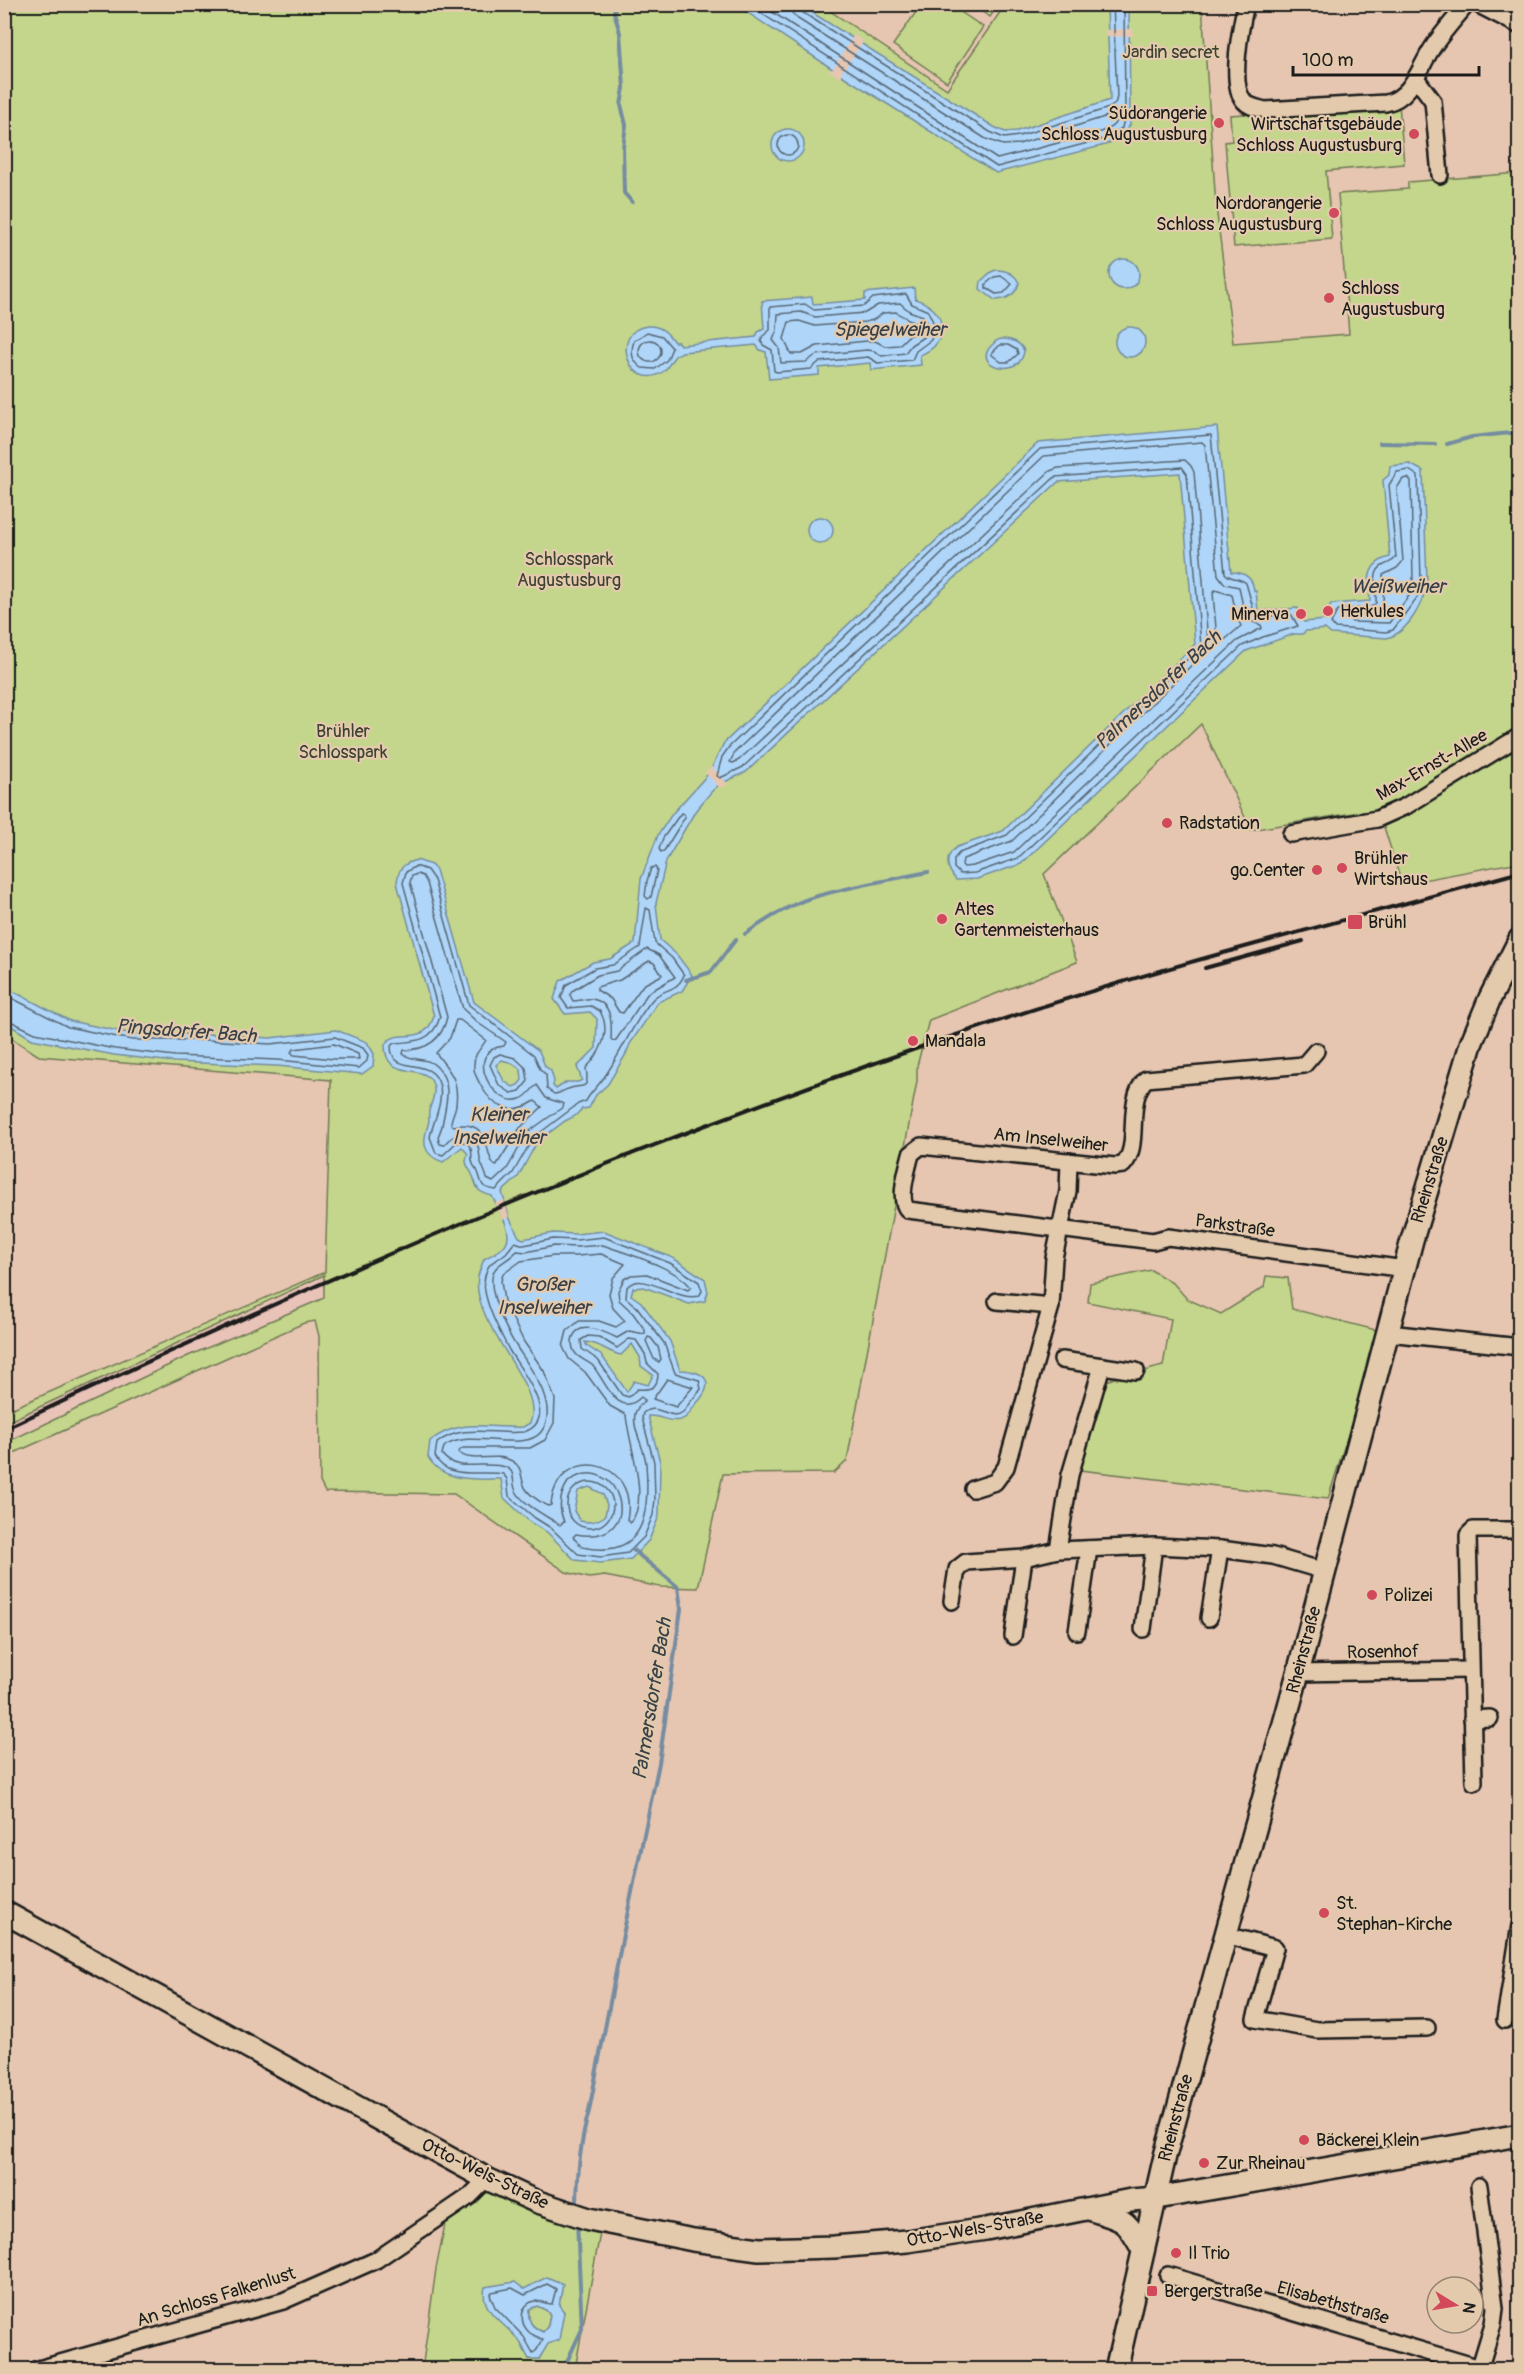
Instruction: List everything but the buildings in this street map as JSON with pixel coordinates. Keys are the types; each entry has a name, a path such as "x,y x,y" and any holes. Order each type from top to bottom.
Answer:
{"street":[{"path":"1246,4 1238,82 1243,100 1254,108 1279,110 1393,102 1405,93 1432,49 1467,4"},
{"path":"1477,4 1520,26"},
{"path":"1416,78 1433,101 1440,175"},
{"name":"Max-Ernst-Allee","path":"1291,834 1377,819 1406,806 1520,736"},
{"name":"Rheinstraße","path":"1116,2370 1165,2156 1298,1673 1405,1269 1471,1044 1490,998 1520,939"},
{"name":"Am Inselweiher","path":"907,1174 911,1154 921,1146 1123,1165 1127,1161 1136,1096 1146,1079 1304,1065 1316,1051"},
{"path":"973,1489 995,1482 1006,1467 1051,1306 1054,1258 1068,1191 1070,1161"},
{"name":"Parkstraße","path":"907,1174 903,1206 908,1210 1154,1241 1168,1237 1405,1269"},
{"path":"997,1300 1051,1306"},
{"path":"1388,1333 1520,1347"},
{"path":"1062,1360 1136,1371"},
{"path":"1058,1550 1070,1475 1102,1366"},
{"path":"1474,1782 1469,1630 1469,1533 1473,1530 1520,1530"},
{"path":"952,1600 957,1569 966,1562 1024,1558 1058,1550 1154,1546 1220,1549 1273,1556 1324,1571"},
{"path":"1143,1629 1154,1546"},
{"path":"1077,1631 1089,1549"},
{"path":"1209,1618 1220,1549"},
{"path":"1012,1636 1024,1558"},
{"name":"Rosenhof","path":"1298,1673 1470,1670"},
{"path":"1472,1719 1490,1718"},
{"name":"Otto-Wels-Straße","path":"4,1912 487,2179 563,2211 589,2219 693,2240 759,2249 834,2247 907,2241 986,2229 1131,2200 1157,2198"},
{"path":"1505,2020 1516,1963 1520,1925"},
{"path":"1226,1935 1275,1948 1255,2019 1317,2030 1427,2028"},
{"path":"1157,2198 1520,2134"},
{"name":"An Schloss Falkenlust","path":"35,2370 284,2301 376,2260 470,2196 487,2179"},
{"path":"1479,2186 1495,2308 1482,2369"},
{"name":"Otto-Wels-Straße","path":"1088,2209 1119,2218 1128,2224 1143,2250"},
{"name":"Elisabethstraße","path":"1168,2275 1482,2369"}],"shaded area":[{"path":"328,1273 343,1290 188,1356 5,1443 5,1423"}],"green space":[{"name":"Schlosspark Augustusburg","path":"5,5 821,5 947,89 1005,5 1202,5 1216,206 1233,343 1349,334 1338,194 1408,189 1408,182 1519,173 1519,862 1402,884 1378,808 1373,812 1359,812 1251,830 1201,724 1044,874 1077,962 929,1020 917,1066 917,1081 847,1461 834,1473 723,1474 698,1588 660,1587 605,1576 589,1578 566,1572 454,1494 325,1492 320,1482 319,1336 315,1321 304,1323 5,1457 5,1443 188,1356 324,1298 324,1275 5,1423 4,1412 325,1272 331,1080 39,1056 5,1034"},
{"path":"921,5 950,5 983,27 947,82 893,45"},
{"path":"972,5 998,5 990,17"},
{"path":"1399,104 1404,164 1326,171 1332,239 1234,247 1225,142 1232,141 1230,115"},
{"path":"1151,1270 1174,1284 1187,1299 1221,1314 1264,1287 1266,1276 1288,1278 1292,1309 1380,1331 1328,1499 1080,1470 1106,1382 1116,1377 1163,1366 1171,1319 1088,1302 1090,1283"},
{"path":"485,2189 601,2228 575,2369 422,2370 436,2269 447,2214","holes":["524,2289 564,2312 539,2359 529,2359 520,2341"]},
{"path":"537,2306 546,2310 550,2315 548,2326 543,2332 533,2326 529,2317 529,2309"}],"water":[{"path":"736,5 800,5 1005,132 1017,131 1110,100 1107,5 1129,5 1130,125 1121,137 1105,145 996,173"},
{"path":"788,129 799,134 804,145 799,156 788,161 777,156 772,145 777,134"},
{"path":"1124,259 1135,263 1139,274 1135,285 1124,289 1113,285 1109,274 1113,263"},
{"path":"996,270 1010,273 1019,283 1016,291 1010,296 995,300 980,289 981,281"},
{"name":"Spiegelweiher","path":"914,288 915,299 926,303 934,310 942,326 937,342 930,350 920,355 921,365 871,370 870,363 819,368 819,375 769,379 766,352 760,350 756,345 682,352 675,356 664,371 652,376 642,375 633,369 628,359 626,349 628,339 635,330 647,326 663,330 680,345 756,337 758,332 764,329 762,301 812,297 813,304 865,300 865,293"},
{"path":"1130,327 1141,331 1145,342 1141,353 1130,357 1119,353 1115,342 1119,331"},
{"path":"998,340 1016,342 1024,351 1021,360 1014,365 998,367 987,359 987,352"},
{"path":"1217,427 1231,572 1243,574 1252,582 1254,591 1256,591 1258,611 1298,608 1299,616 1304,622 1326,620 1328,613 1331,613 1328,609 1331,604 1370,601 1370,574 1376,564 1390,557 1383,480 1389,475 1390,466 1410,464 1423,471 1427,582 1423,598 1409,623 1395,635 1387,638 1331,634 1325,629 1294,634 1246,651 1021,864 977,879 956,880 950,872 948,859 957,847 1003,831 1195,644 1180,473 1058,482 746,772 720,784 712,791 696,810 666,861 656,903 660,940 677,955 692,975 682,991 658,1002 630,1044 608,1084 596,1095 589,1108 582,1109 537,1142 518,1177 502,1192 509,1217 519,1237 523,1239 553,1233 576,1234 604,1231 673,1258 705,1279 708,1292 705,1301 689,1304 644,1287 633,1288 631,1295 641,1302 670,1341 680,1370 702,1376 706,1380 706,1390 683,1419 672,1420 648,1416 660,1462 659,1516 649,1540 631,1559 601,1563 575,1560 547,1532 531,1523 504,1498 501,1479 460,1478 442,1471 428,1457 430,1441 441,1434 453,1429 475,1426 523,1427 530,1423 532,1408 528,1391 495,1334 479,1295 478,1277 484,1259 500,1250 507,1241 507,1230 503,1218 492,1196 481,1192 477,1187 466,1164 468,1154 462,1147 443,1162 428,1152 425,1137 434,1088 430,1079 424,1074 399,1068 392,1064 387,1056 385,1044 390,1039 424,1032 430,1026 434,1016 397,883 399,874 402,867 417,860 431,865 436,870 474,1002 539,1051 545,1066 551,1071 553,1086 556,1089 567,1082 582,1080 577,1067 596,1048 597,1019 590,1012 565,1014 554,999 560,981 593,962 610,959 635,943 641,879 658,835 672,814 709,773 724,743 1038,443","holes":["502,1060 512,1063 521,1070 522,1080 518,1085 513,1087 504,1081 496,1065","585,1342 596,1344 621,1355 632,1344 640,1357 641,1366 653,1375 648,1385 634,1381 627,1392 602,1356 587,1346","589,1487 603,1494 607,1505 605,1516 593,1522 580,1521 574,1511 578,1491"]},
{"path":"820,517 829,521 833,530 829,539 820,543 811,539 807,530 811,521"},
{"path":"5,987 70,1021 133,1034 207,1034 270,1038 336,1030 367,1042 374,1054 373,1066 362,1074 277,1066 174,1062 114,1055 32,1039 5,1022"},
{"path":"547,2277 563,2284 559,2305 564,2312 559,2340 548,2344 539,2359 529,2359 515,2335 490,2311 484,2296 485,2287 515,2282 524,2289","holes":["537,2306 546,2310 550,2315 548,2326 543,2332 531,2324 529,2309"]}],"pier":[{"path":"1133,29 1133,36 1106,37 1105,30"},
{"path":"854,35 864,41 841,73 842,79 828,70 833,69"},
{"path":"711,766 727,785 720,788 705,773"},
{"path":"504,1200 509,1217 503,1220 495,1203"}],"waterway":[{"path":"616,4 614,12 620,33 624,88 621,105 626,125 623,147 624,193 632,202"},
{"name":"Palmersdorfer Bach","path":"1447,444 1472,437 1520,432"},
{"name":"Palmersdorfer Bach","path":"1380,443 1435,444"},
{"name":"Palmersdorfer Bach","path":"745,934 778,913 805,900 928,872"},
{"name":"Palmersdorfer Bach","path":"686,980 711,972 736,939"},
{"name":"Palmersdorfer Bach","path":"577,2208 581,2147 659,1763 681,1609 678,1587 633,1550"},
{"name":"Palmersdorfer Bach","path":"563,2370 582,2329 577,2221"}],"railway":[{"path":"4,1429 250,1315 373,1261 498,1208 749,1109 876,1063 1068,999 1196,961 1520,872"},
{"path":"1205,968 1303,941"}],"place":[{"name":"Südorangerie Schloss Augustusburg","path":"1219,123"},
{"name":"Wirtschaftsgebäude Schloss Augustusburg","path":"1414,134"},
{"name":"Nordorangerie Schloss Augustusburg","path":"1334,213"},
{"name":"Schloss Augustusburg","path":"1329,298"},
{"name":"Herkules","path":"1328,611"},
{"name":"Minerva","path":"1301,614"},
{"name":"Radstation","path":"1167,823"},
{"name":"Brühler Wirtshaus","path":"1342,868"},
{"name":"go.Center","path":"1317,870"},
{"name":"Altes Gartenmeisterhaus","path":"942,919"},
{"name":"Brühl","path":"1355,922"},
{"name":"Mandala","path":"913,1041"},
{"name":"Polizei","path":"1372,1595"},
{"name":"St. Stephan-Kirche","path":"1324,1913"},
{"name":"Bäckerei Klein","path":"1304,2140"},
{"name":"Zur Rheinau","path":"1204,2163"},
{"name":"Il Trio","path":"1176,2253"},
{"name":"Bergerstraße","path":"1152,2291"}],"park label":[{"name":"Jardin secret","path":"1171,52"},
{"name":"Brühler Schlosspark","path":"343,741"}],"water label":[{"name":"Weißweiher","path":"1398,586"},
{"name":"Pingsdorfer Bach","path":"186,1031"},
{"name":"Kleiner Inselweiher","path":"499,1126"},
{"name":"Großer Inselweiher","path":"544,1296"}]}
